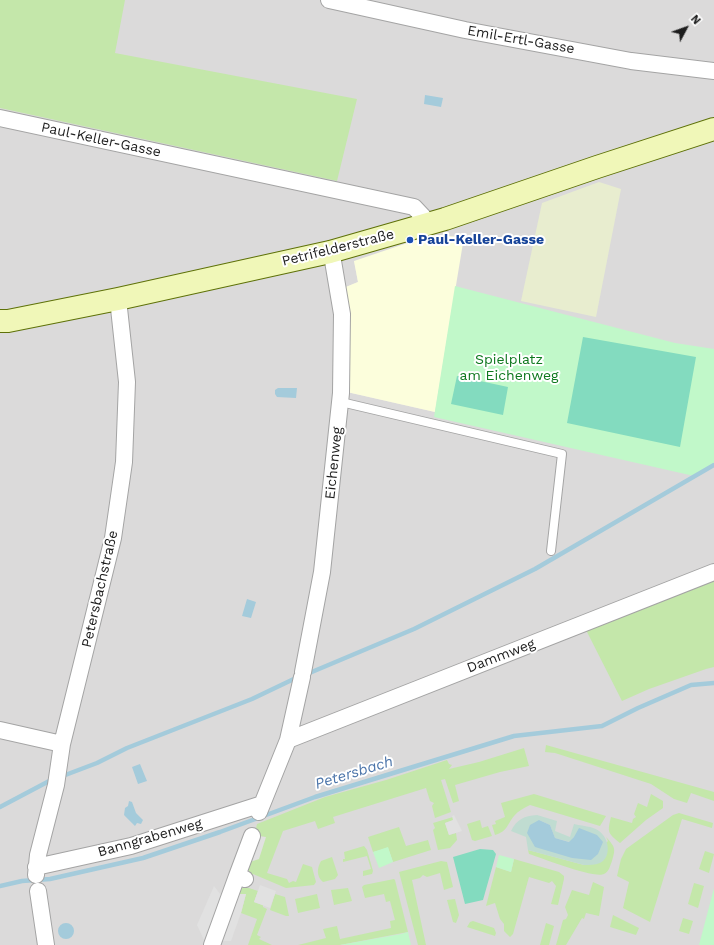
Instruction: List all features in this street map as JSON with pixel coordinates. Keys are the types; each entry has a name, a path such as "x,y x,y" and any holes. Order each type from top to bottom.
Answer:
{"main road":[{"name":"Petrifelderstraße","path":"0,321 8,321 118,299 330,252 430,224 714,129"}],"street":[{"name":"Emil-Ertl-Gasse","path":"329,0 465,30 608,57 714,70"},
{"name":"Paul-Keller-Gasse","path":"0,118 414,207 430,224"},
{"name":"Eichenweg","path":"261,808 288,740 322,572 341,402 342,314 333,261 330,252"},
{"name":"Petersbachstraße","path":"36,871 57,779 62,744 113,538 124,462 127,382 118,299"},
{"name":"Dammweg","path":"288,740 714,572"},
{"path":"0,730 62,744"},
{"name":"Banngrabenweg","path":"36,871 132,846 261,808"},
{"path":"212,945 241,878 252,836"},
{"path":"38,891 46,945"}],"lane":[{"path":"341,402 562,454 551,551"}],"shaded area":[{"path":"0,0 714,0 714,945 0,945","holes":["354,261 455,286 435,412 347,392 350,341 347,310 341,289 358,282"]},
{"path":"599,182 621,189 596,317 521,301 542,203"},
{"path":"431,235 464,237 435,412 347,392 350,341 347,310 341,289 358,282 354,261"},
{"path":"454,815 462,831 449,835 445,823 453,820 452,816"},
{"path":"532,815 557,821 555,831 570,837 574,824 596,829 602,834 607,843 608,852 604,860 594,865 584,865 528,850 526,837 511,831 518,821","holes":["539,820 550,825 555,838 570,842 574,837 572,858"]},
{"path":"257,836 266,837 259,859 250,862"},
{"path":"260,885 276,891 270,908 254,902"},
{"path":"214,886 221,895 204,940 197,925"},
{"path":"237,894 246,894 231,941 220,941"}],"green space":[{"path":"0,0 125,0 115,53 357,99 337,181 0,108"},
{"name":"Spielplatz am Eichenweg","path":"455,286 675,343 714,349 714,465 694,476 434,417"},
{"path":"583,337 696,357 680,447 567,423"},
{"path":"457,376 508,387 503,415 451,404"},
{"path":"714,579 714,667 649,689 622,701 586,630"},
{"path":"546,745 714,792 714,801 691,793 687,803 674,799 651,784 555,753 545,752"},
{"path":"524,748 529,766 500,772 455,785 459,801 453,803 445,779 441,780 451,812 435,818 432,806 434,803 430,801 426,788 333,817 335,823 318,829 315,821 283,831 267,873 287,879 289,883 293,881 296,882 303,864 312,867 316,882 314,885 286,888 253,874 252,877 247,868 265,837 257,836 255,833 257,824 325,797 386,780 447,760 449,764 452,765 449,769 479,762"},
{"path":"534,794 606,816 600,826 530,805 523,808 514,816 505,830 495,835 492,825 496,824 495,821 505,817 501,803"},
{"path":"651,794 663,801 663,808 646,820 620,843 611,835 609,830 611,817 632,823 633,819 636,817 634,814 638,803 647,807"},
{"path":"679,813 713,823 712,828 682,819 650,922 623,908 629,882 617,876 621,859 626,849 673,815"},
{"path":"453,817 454,820 445,823 449,835 456,833 457,840 450,848 438,850 433,830 435,828 433,823"},
{"path":"480,820 482,828 488,826 492,836 475,841 472,840 467,824"},
{"path":"399,827 406,846 428,840 431,850 393,862 388,848 373,852 368,837"},
{"path":"606,837 614,848 613,857 607,872 599,875 590,874 529,854 528,850 584,865 608,841"},
{"path":"364,846 367,850 373,871 372,874 363,876 363,871 371,869 367,856 343,862 343,859 345,859 344,852"},
{"path":"388,847 393,862 379,868 373,852"},
{"path":"480,849 493,850 496,854 483,900 465,904 453,857"},
{"path":"705,851 714,854 709,873 699,869"},
{"path":"499,855 514,859 511,872 496,867"},
{"path":"332,857 338,875 335,879 323,882 318,875 319,866 321,861"},
{"path":"514,859 559,872 564,876 564,879 558,905 551,904 556,886 552,881 549,883 529,877 513,934 510,937 504,931 504,924 500,919 495,903 486,906 496,867 511,872"},
{"path":"441,861 447,862 453,887 444,890 440,873 427,877 423,875 420,878 412,880 426,945 418,945 399,872"},
{"path":"394,879 408,932 340,945 298,945 326,938 323,929 337,926 340,939 391,928 390,921 395,920 390,901 386,902 384,894 365,898 362,887 364,885"},
{"path":"593,882 604,887 599,916 586,913 584,919 582,918 566,945 556,945 563,920 566,919 568,915 565,907 572,890 589,895"},
{"path":"694,883 704,886 698,908 688,904"},
{"path":"241,888 249,888 258,891 254,902 263,905 263,907 267,909 257,935 261,937 259,939 272,945 248,945 257,919 241,913 246,894 237,894"},
{"path":"348,888 352,901 334,905 331,890"},
{"path":"714,888 714,945 699,945"},
{"path":"275,894 285,897 289,916 270,910"},
{"path":"317,894 320,908 298,913 295,899"},
{"path":"455,899 459,915 456,923 453,922 447,900"},
{"path":"613,915 639,928 636,935 610,927"},
{"path":"683,918 693,921 689,934 679,931"},
{"path":"473,921 494,928 496,933 495,936 467,927 470,922"},
{"path":"546,923 554,926 549,945 540,945"},
{"path":"408,932 411,945 340,945 401,934"}],"water":[{"path":"425,95 443,98 441,107 424,104"},
{"path":"278,388 297,388 296,398 277,397 275,390"},
{"path":"247,599 256,602 251,618 242,616"},
{"path":"140,764 147,781 138,784 132,767"},
{"path":"129,801 132,802 136,813 143,820 141,824 137,823 135,826 124,815 125,808 128,806"},
{"path":"539,820 550,825 555,838 569,842 579,828 597,835 603,842 598,854 591,860 572,858 535,847 527,833 530,825"},
{"path":"66,923 72,925 74,931 72,937 66,939 60,937 58,931 60,925"}],"waterway":[{"path":"307,674 414,629 535,569 714,465"},
{"path":"60,777 97,763 127,748 252,699 298,677"},
{"name":"Petersbach","path":"0,886 22,881 50,879 143,858 220,832 315,797 514,736 602,726 638,708 691,685 714,683"},
{"path":"0,807 53,779"}],"place":[{"name":"Paul-Keller-Gasse","path":"410,240"}]}
